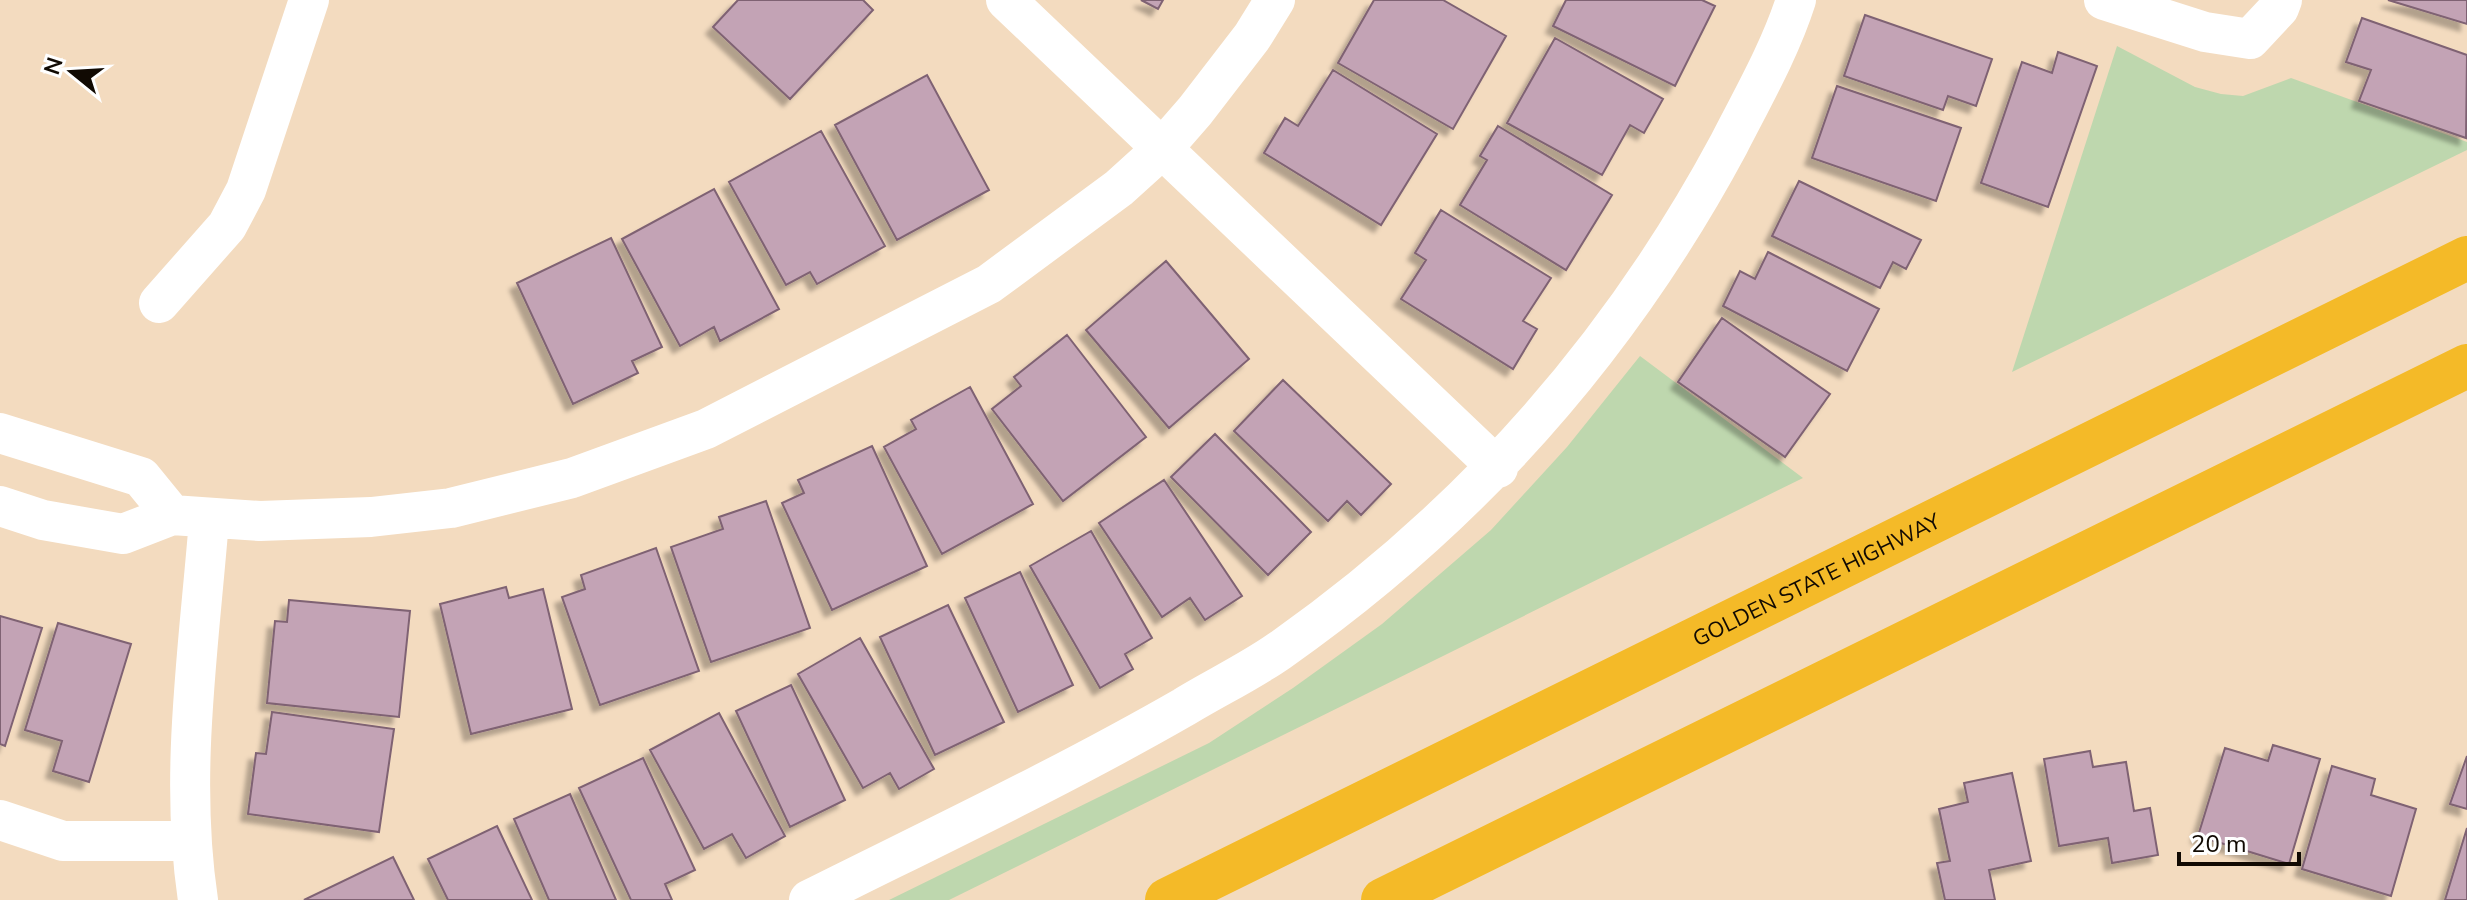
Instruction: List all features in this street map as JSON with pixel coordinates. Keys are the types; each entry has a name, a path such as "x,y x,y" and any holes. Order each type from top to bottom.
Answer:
{"highway":[{"name":"GOLDEN STATE HIGHWAY","path":"1167,900 2467,258"},
{"path":"1383,900 2467,366"}],"street":[{"path":"159,303 227,226 246,190 309,0"},
{"path":"1006,0 1498,468"},
{"path":"0,506 43,520 123,534 191,518 371,517 451,508 572,478 706,429 989,284 1119,188 1161,150 1243,50 1275,0"},
{"path":"809,900 1111,749 1278,652 1418,544 1498,468 1556,402 1664,256 1754,95 1796,0"},
{"path":"2104,0 2205,32 2250,39 2282,0"},
{"path":"3,443 141,477 191,518"},
{"path":"191,518 189,841 198,900"},
{"path":"0,820 63,841 189,841"}],"green space":[{"path":"2117,46 2195,87 2221,94 2243,96 2291,78 2467,142 2467,150 2012,372"},
{"path":"1640,356 1803,478 949,900 889,900 1209,743 1382,624 1491,530 1567,447"}],"building":[{"path":"738,0 863,0 873,10 790,99 713,27"},
{"path":"1141,0 1163,0 1158,9"},
{"path":"1374,0 1443,0 1506,36 1453,129 1338,63"},
{"path":"1566,0 1702,0 1715,6 1675,86 1553,26"},
{"path":"2388,0 2467,0 2467,24"},
{"path":"1865,15 1992,59 1976,106 1948,96 1943,110 1844,76"},
{"path":"2362,18 2467,55 2466,138 2359,101 2371,70 2346,62"},
{"path":"1555,38 1663,99 1644,133 1630,125 1602,175 1507,123"},
{"path":"2058,52 2097,66 2048,207 1981,183 2022,62 2052,73"},
{"path":"1333,70 1437,134 1381,225 1264,153 1285,118 1298,126"},
{"path":"927,75 989,190 897,240 835,125"},
{"path":"1837,86 1961,128 1936,201 1812,158"},
{"path":"1498,126 1612,195 1566,270 1460,205 1487,160 1480,156"},
{"path":"821,131 885,246 817,284 810,272 786,285 729,182"},
{"path":"1799,181 1921,240 1906,269 1893,262 1880,288 1772,236"},
{"path":"714,189 779,309 720,341 714,327 680,346 622,239"},
{"path":"1441,210 1551,278 1523,321 1537,329 1513,369 1401,299 1426,260 1415,253"},
{"path":"611,238 662,347 632,361 638,373 573,404 517,283"},
{"path":"1768,252 1879,309 1847,371 1723,306 1740,271 1755,279"},
{"path":"1166,261 1249,359 1169,428 1086,330"},
{"path":"1722,318 1830,394 1785,457 1678,382"},
{"path":"1067,335 1146,437 1063,501 992,409 1021,386 1014,377"},
{"path":"1283,380 1391,484 1361,515 1347,501 1328,521 1234,431"},
{"path":"970,387 1033,504 942,554 884,447 916,429 911,420"},
{"path":"1215,434 1311,532 1268,575 1171,477"},
{"path":"872,446 927,566 832,610 782,503 804,493 798,480"},
{"path":"1164,480 1242,596 1205,620 1190,598 1162,617 1099,523"},
{"path":"766,501 810,628 711,662 671,547 723,529 719,517"},
{"path":"1091,531 1152,638 1125,654 1133,669 1100,688 1030,566"},
{"path":"656,548 699,671 600,705 562,597 585,589 581,575"},
{"path":"1020,572 1073,685 1018,712 965,598"},
{"path":"506,587 509,598 543,589 572,709 471,734 440,604"},
{"path":"289,600 410,611 399,717 267,703 275,621 287,622"},
{"path":"948,605 1004,722 935,755 880,637"},
{"path":"0,616 42,628 5,746 0,744"},
{"path":"58,623 131,644 89,782 53,771 62,741 25,730"},
{"path":"860,638 934,769 899,789 890,773 863,788 798,674"},
{"path":"791,685 845,800 790,827 736,711"},
{"path":"272,712 394,729 379,832 248,814 256,753 266,754"},
{"path":"719,713 785,836 746,858 732,834 704,849 650,750"},
{"path":"2273,745 2320,759 2289,864 2198,836 2225,748 2268,761"},
{"path":"2090,751 2093,767 2126,762 2134,811 2150,808 2158,855 2112,863 2108,838 2059,846 2044,759"},
{"path":"2467,756 2467,809 2450,804"},
{"path":"643,758 695,870 665,884 672,900 631,900 579,788"},
{"path":"2332,766 2375,779 2371,795 2416,809 2391,896 2302,869"},
{"path":"2012,773 2031,861 1989,870 1995,900 1945,900 1937,863 1950,861 1939,809 1968,802 1964,783"},
{"path":"570,794 616,900 549,900 514,819"},
{"path":"497,826 532,900 448,900 428,859"},
{"path":"2467,828 2467,900 2445,900"},
{"path":"393,857 414,900 304,900"}]}
